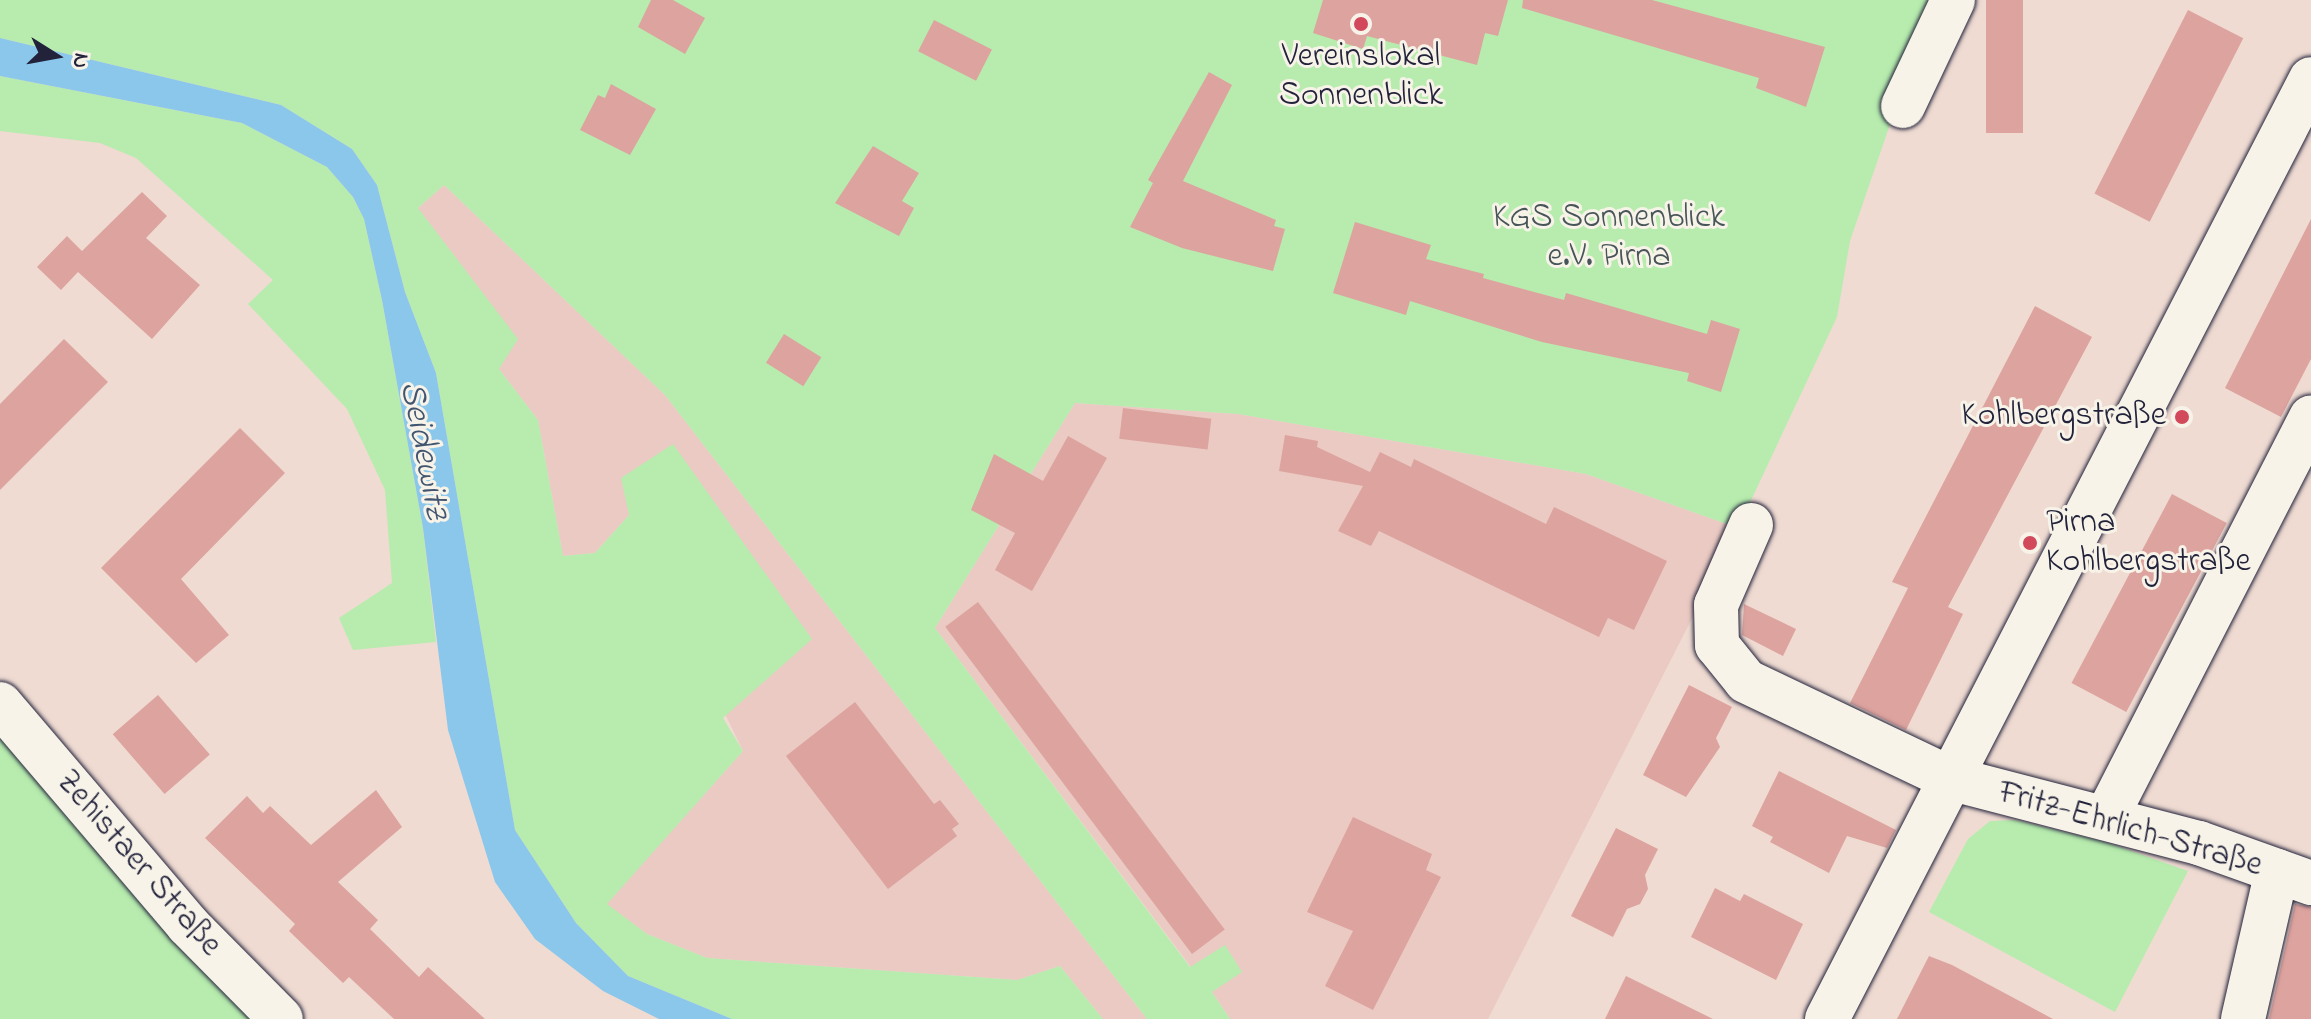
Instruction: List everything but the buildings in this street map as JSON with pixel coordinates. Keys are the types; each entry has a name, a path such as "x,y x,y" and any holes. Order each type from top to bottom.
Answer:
{"street":[{"path":"1903,106 1953,0"},
{"path":"1827,1019 2311,79"},
{"path":"2106,818 2311,417"},
{"path":"1751,525 1716,605 1717,645 1728,663 1746,681 1949,778"},
{"name":"Zehistaer Straße","path":"0,704 188,925 281,1019"},
{"name":"Fritz-Ehrlich-Straße","path":"1949,778 2106,818 2294,877"},
{"path":"2243,1019 2294,877"}],"shaded area":[{"path":"444,185 665,395 1147,1019 1103,1019 1060,966 1017,980 707,958 647,934 606,904 743,751 629,515 595,553 563,556 538,420 499,369 418,208"},
{"path":"1075,403 1238,414 1586,474 1738,528 1488,1019 1230,1019 1212,992 1224,946 1191,967 935,628"}],"green space":[{"name":"KGS Sonnenblick e.V. Pirna","path":"0,0 1944,0 1898,101 1850,241 1837,317 1738,528 1586,474 1238,414 1075,403 935,628 1190,967 1225,945 1242,972 1212,992 1230,1019 1147,1019 665,395 444,185 418,208 518,339 499,369 538,420 563,556 595,553 629,515 621,478 673,444 812,639 723,718 743,751 607,904 647,934 707,958 1017,980 1060,966 1103,1019 732,1019 628,976 576,923 515,830 436,373 405,292 377,185 352,149 281,105 0,38"},
{"path":"0,76 242,123 327,167 353,197 364,219 382,300 423,528 436,642 353,650 339,618 392,583 385,490 347,409 248,304 273,280 136,158 100,143 0,131"},
{"path":"0,720 259,1019 0,1019"},
{"path":"2015,820 2106,842 2188,871 2115,1012 1929,912 1968,839 1990,821"}],"water":[{"name":"Seidewitz","path":"0,38 281,105 352,149 377,185 405,292 436,373 515,830 576,923 628,976 732,1019 659,1019 603,991 535,939 495,882 448,730 423,528 382,300 364,219 353,197 327,167 242,123 0,76"}],"place":[{"name":"Vereinslokal Sonnenblick","path":"1361,24"},
{"name":"Kohlbergstraße","path":"2182,417"},
{"name":"Pirna Kohlbergstraße","path":"2030,543"}]}
